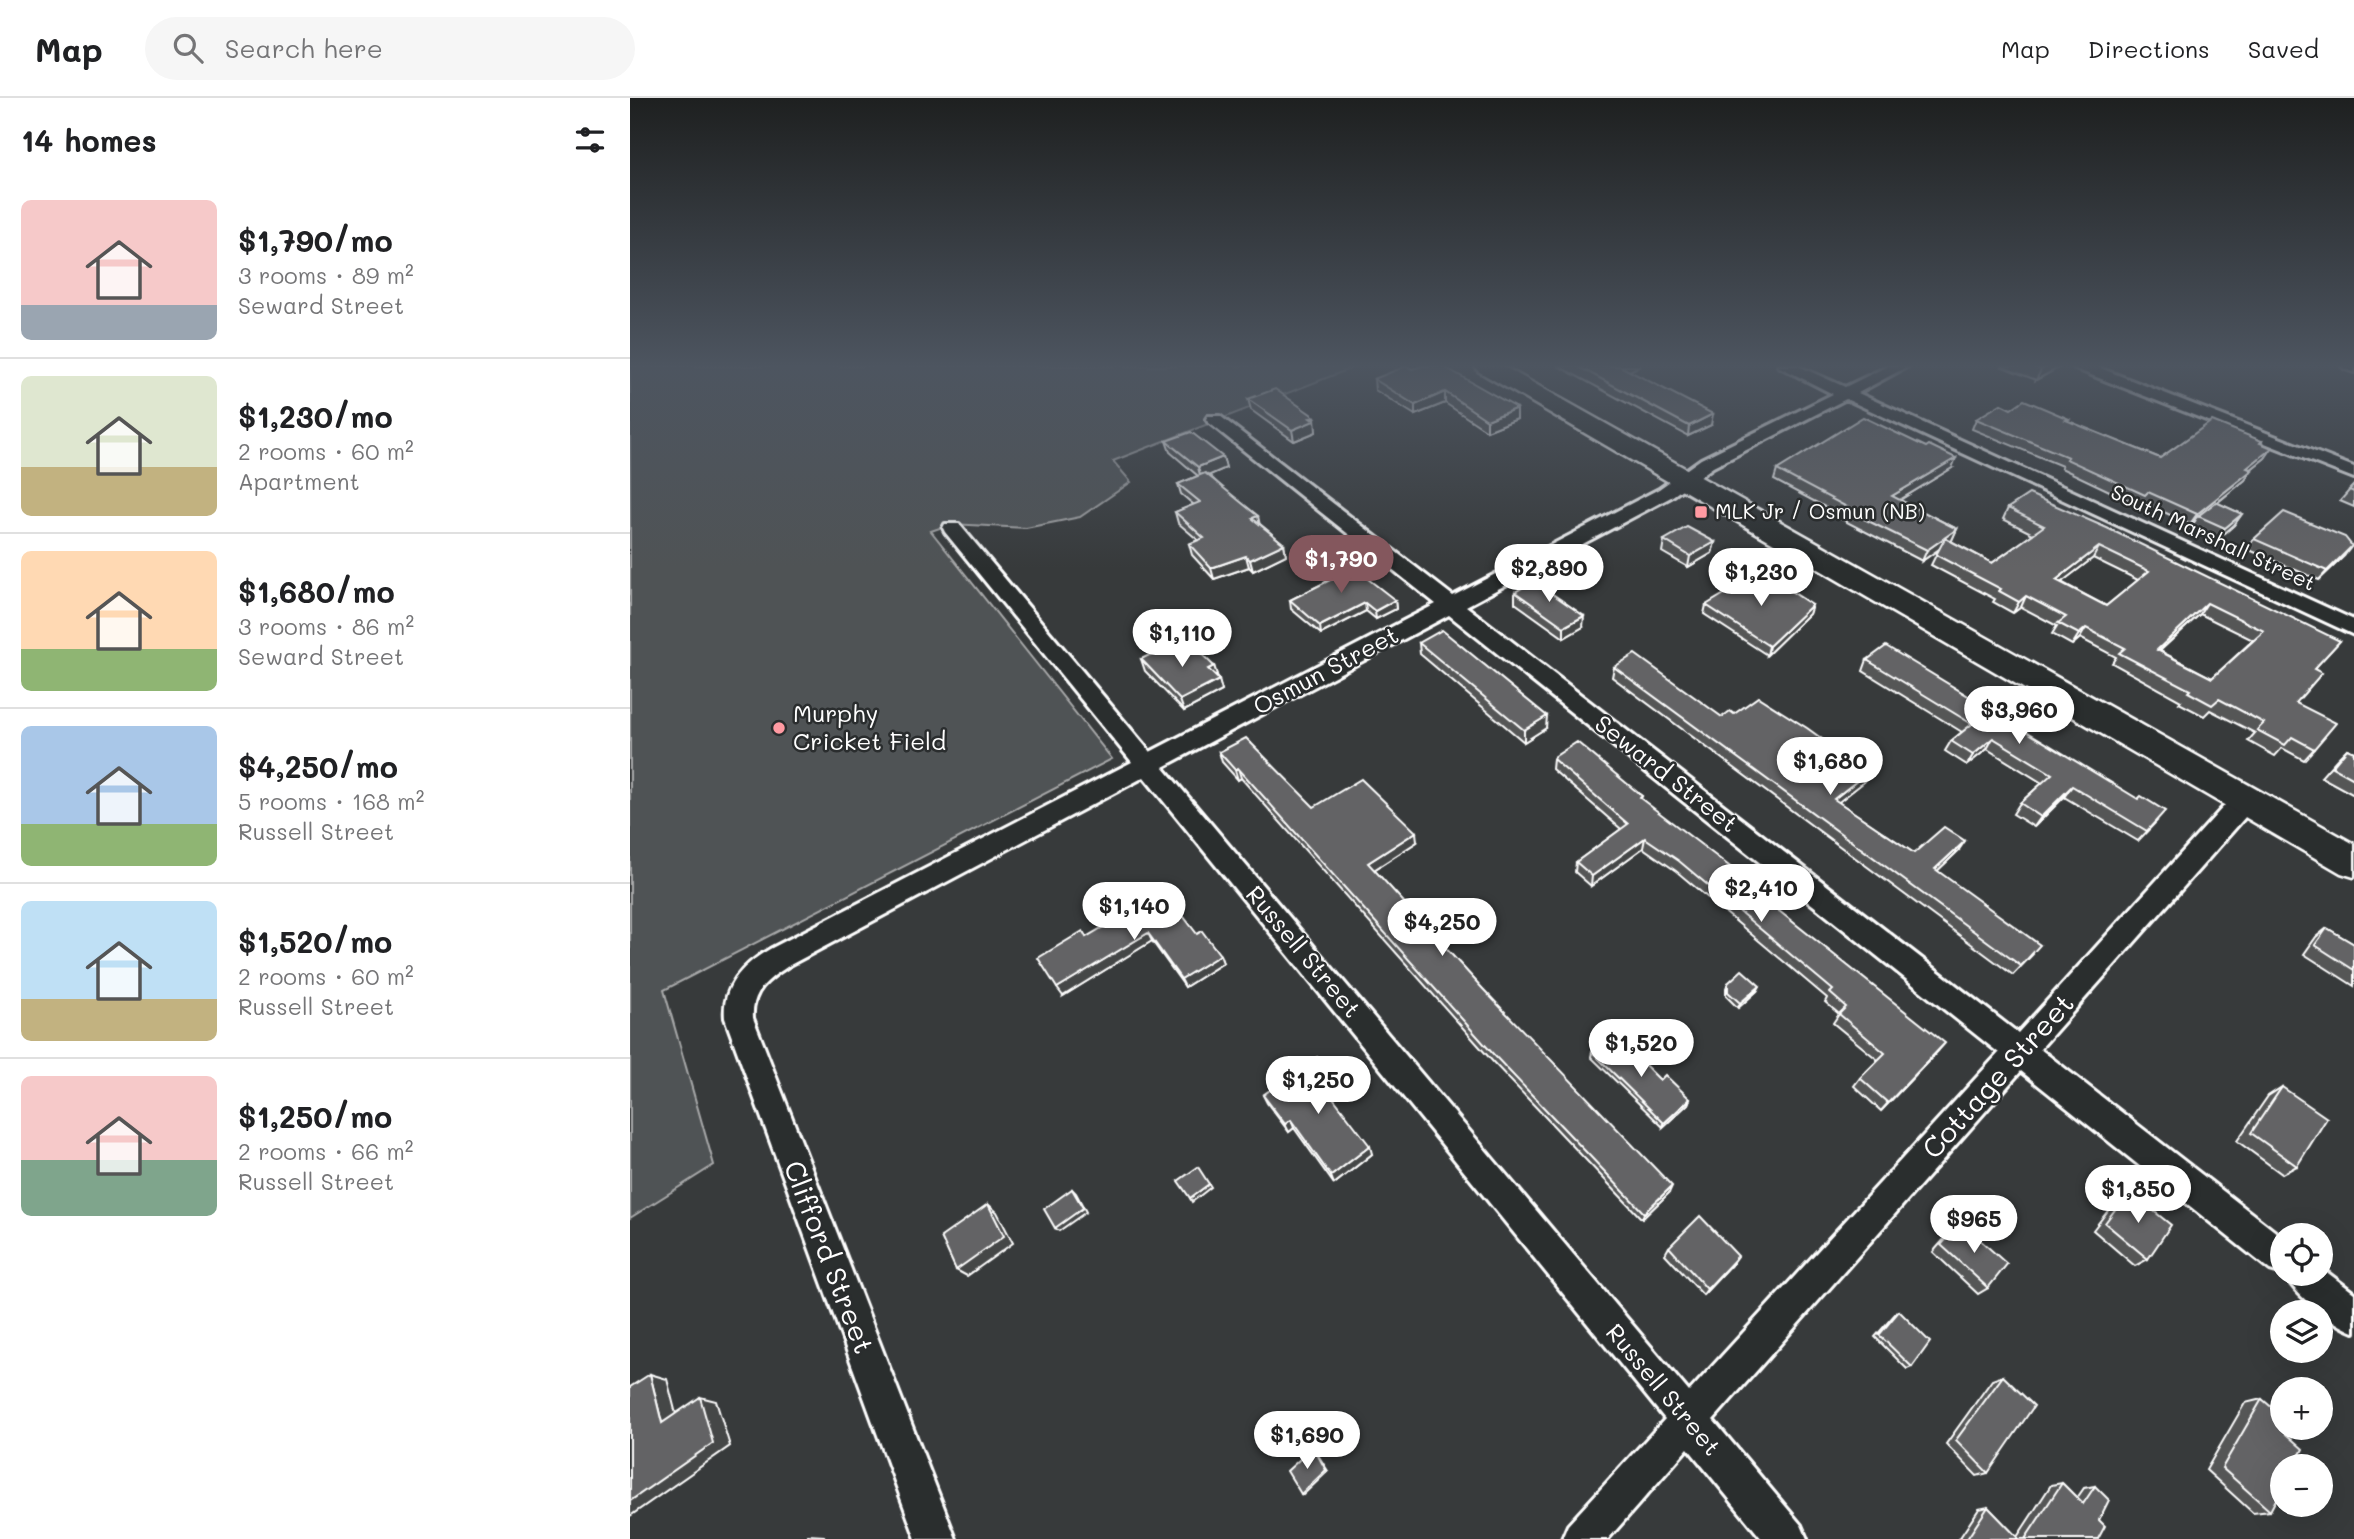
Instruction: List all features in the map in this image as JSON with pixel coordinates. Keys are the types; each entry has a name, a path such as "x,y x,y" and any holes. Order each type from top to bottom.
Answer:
{"main road":[{"path":"1603,433 2354,862"}],"street":[{"name":"Seward Street","path":"1232,433 2270,1249"},
{"name":"Osmun Street","path":"753,976 780,957 1665,493 1707,463 1766,433"},
{"name":"South Marshall Street","path":"1932,433 2354,628"},
{"path":"2254,433 2354,472"},
{"name":"Russell Street","path":"952,528 1787,1539"},
{"name":"Cottage Street","path":"1582,1539 2245,800"},
{"name":"Clifford Street","path":"753,976 739,998 739,1018 936,1539"},
{"path":"2317,1286 2354,1315"}],"shaded area":[{"path":"630,433 1184,433 1113,461 1131,482 1080,517 1026,528 951,524 931,531 1112,759 664,990 714,1165 630,1218"}],"building":[{"path":"1193,433 1223,457 1198,467 1166,441"},
{"path":"1837,433 1897,433 1956,458 1892,496 1957,529 1927,550 1844,509 1847,507 1777,470"},
{"path":"2010,433 2099,433 2160,458 2195,433 2243,433 2272,448 2247,468 2252,470 2197,514 2148,492 2145,495 2066,459 2068,457"},
{"path":"1205,473 1258,516 1252,518 1284,544 1250,560 1246,556 1211,568 1189,544 1204,538 1175,512 1200,502 1178,484"},
{"path":"2029,494 2107,528 2340,641 2314,669 2322,673 2296,703 2336,723 2314,749 2292,737 2285,745 2257,730 2264,723 2219,699 2212,705 2188,692 2190,690 2119,653 2125,648 2086,628 2079,634 2058,623 2066,617 2026,596 2019,602 1999,591 2001,589 1936,555 1945,538 1992,563 2044,526 2008,508","holes":["2099,547 2149,571 2106,606 2056,580","2207,603 2264,631 2212,678 2157,650"]},
{"path":"2216,502 2242,514 2225,528 2198,516"},
{"path":"2284,512 2345,537 2352,546 2327,571 2254,539"},
{"path":"1687,527 1715,542 1690,556 1664,540"},
{"path":"1345,561 1395,600 1375,611 1365,603 1320,626 1290,600 1334,578 1325,571"},
{"path":"1759,573 1812,605 1769,646 1706,605"},
{"path":"1534,581 1584,616 1564,627 1515,592"},
{"path":"1442,630 1547,716 1524,730 1419,643"},
{"path":"1185,638 1214,666 1208,669 1219,680 1180,700 1141,659"},
{"path":"1886,646 2138,799 2141,796 2165,811 2147,831 2072,786 2041,817 2020,803 2052,774 1993,738 1973,755 1951,741 1972,724 1867,660"},
{"path":"1635,654 1722,717 1730,711 1734,714 1758,697 1807,728 1868,772 1834,799 1914,853 1944,827 1965,841 1935,869 2040,945 2021,966 1614,667"},
{"path":"1246,738 1314,807 1361,779 1416,832 1368,863 1483,989 1672,1186 1644,1213 1494,1055 1238,768 1235,770 1219,752"},
{"path":"1577,742 1642,796 1640,798 1733,869 1730,872 1945,1043 1888,1103 1860,1078 1885,1053 1839,1014 1846,1007 1830,993 1833,990 1679,861 1645,838 1592,876 1576,862 1628,824 1553,759"},
{"path":"2347,749 2354,752 2354,779 2332,767"},
{"path":"1164,891 1197,934 1202,931 1220,955 1181,979 1148,933 1057,988 1038,958 1083,931 1086,937"},
{"path":"2327,928 2354,944 2354,970 2315,945"},
{"path":"1742,970 1760,986 1740,1003 1728,992 1728,983"},
{"path":"1614,1034 1660,1080 1665,1075 1690,1099 1664,1123 1592,1052"},
{"path":"1317,1057 1331,1074 1321,1082 1370,1146 1331,1176 1291,1120 1285,1124 1263,1095"},
{"path":"2282,1087 2327,1118 2297,1166 2251,1133"},
{"path":"1198,1167 1209,1184 1190,1198 1178,1181"},
{"path":"1072,1189 1083,1208 1055,1228 1044,1209"},
{"path":"2129,1191 2171,1225 2148,1259 2105,1223"},
{"path":"988,1204 1004,1236 956,1270 941,1237"},
{"path":"1700,1216 1738,1256 1707,1289 1669,1247"},
{"path":"1961,1223 2007,1264 1988,1288 1941,1245"},
{"path":"1899,1311 1930,1342 1912,1367 1879,1335"},
{"path":"650,1374 662,1423 700,1397 713,1443 630,1501 630,1387"},
{"path":"2003,1376 2034,1406 1988,1473 1956,1440"},
{"path":"2262,1399 2270,1406 2270,1440 2293,1440 2303,1449 2300,1454 2270,1454 2270,1511 2222,1468"},
{"path":"1313,1447 1326,1470 1301,1494 1287,1471"},
{"path":"2062,1483 2083,1504 2095,1486 2109,1500 2099,1520 2105,1526 2098,1539 2025,1539"},
{"path":"1988,1507 2019,1539 1967,1539"}],"place":[{"name":"MLK Jr / Osmun (NB)","path":"1701,512"},
{"name":"Murphy Cricket Field","path":"779,728"}]}
